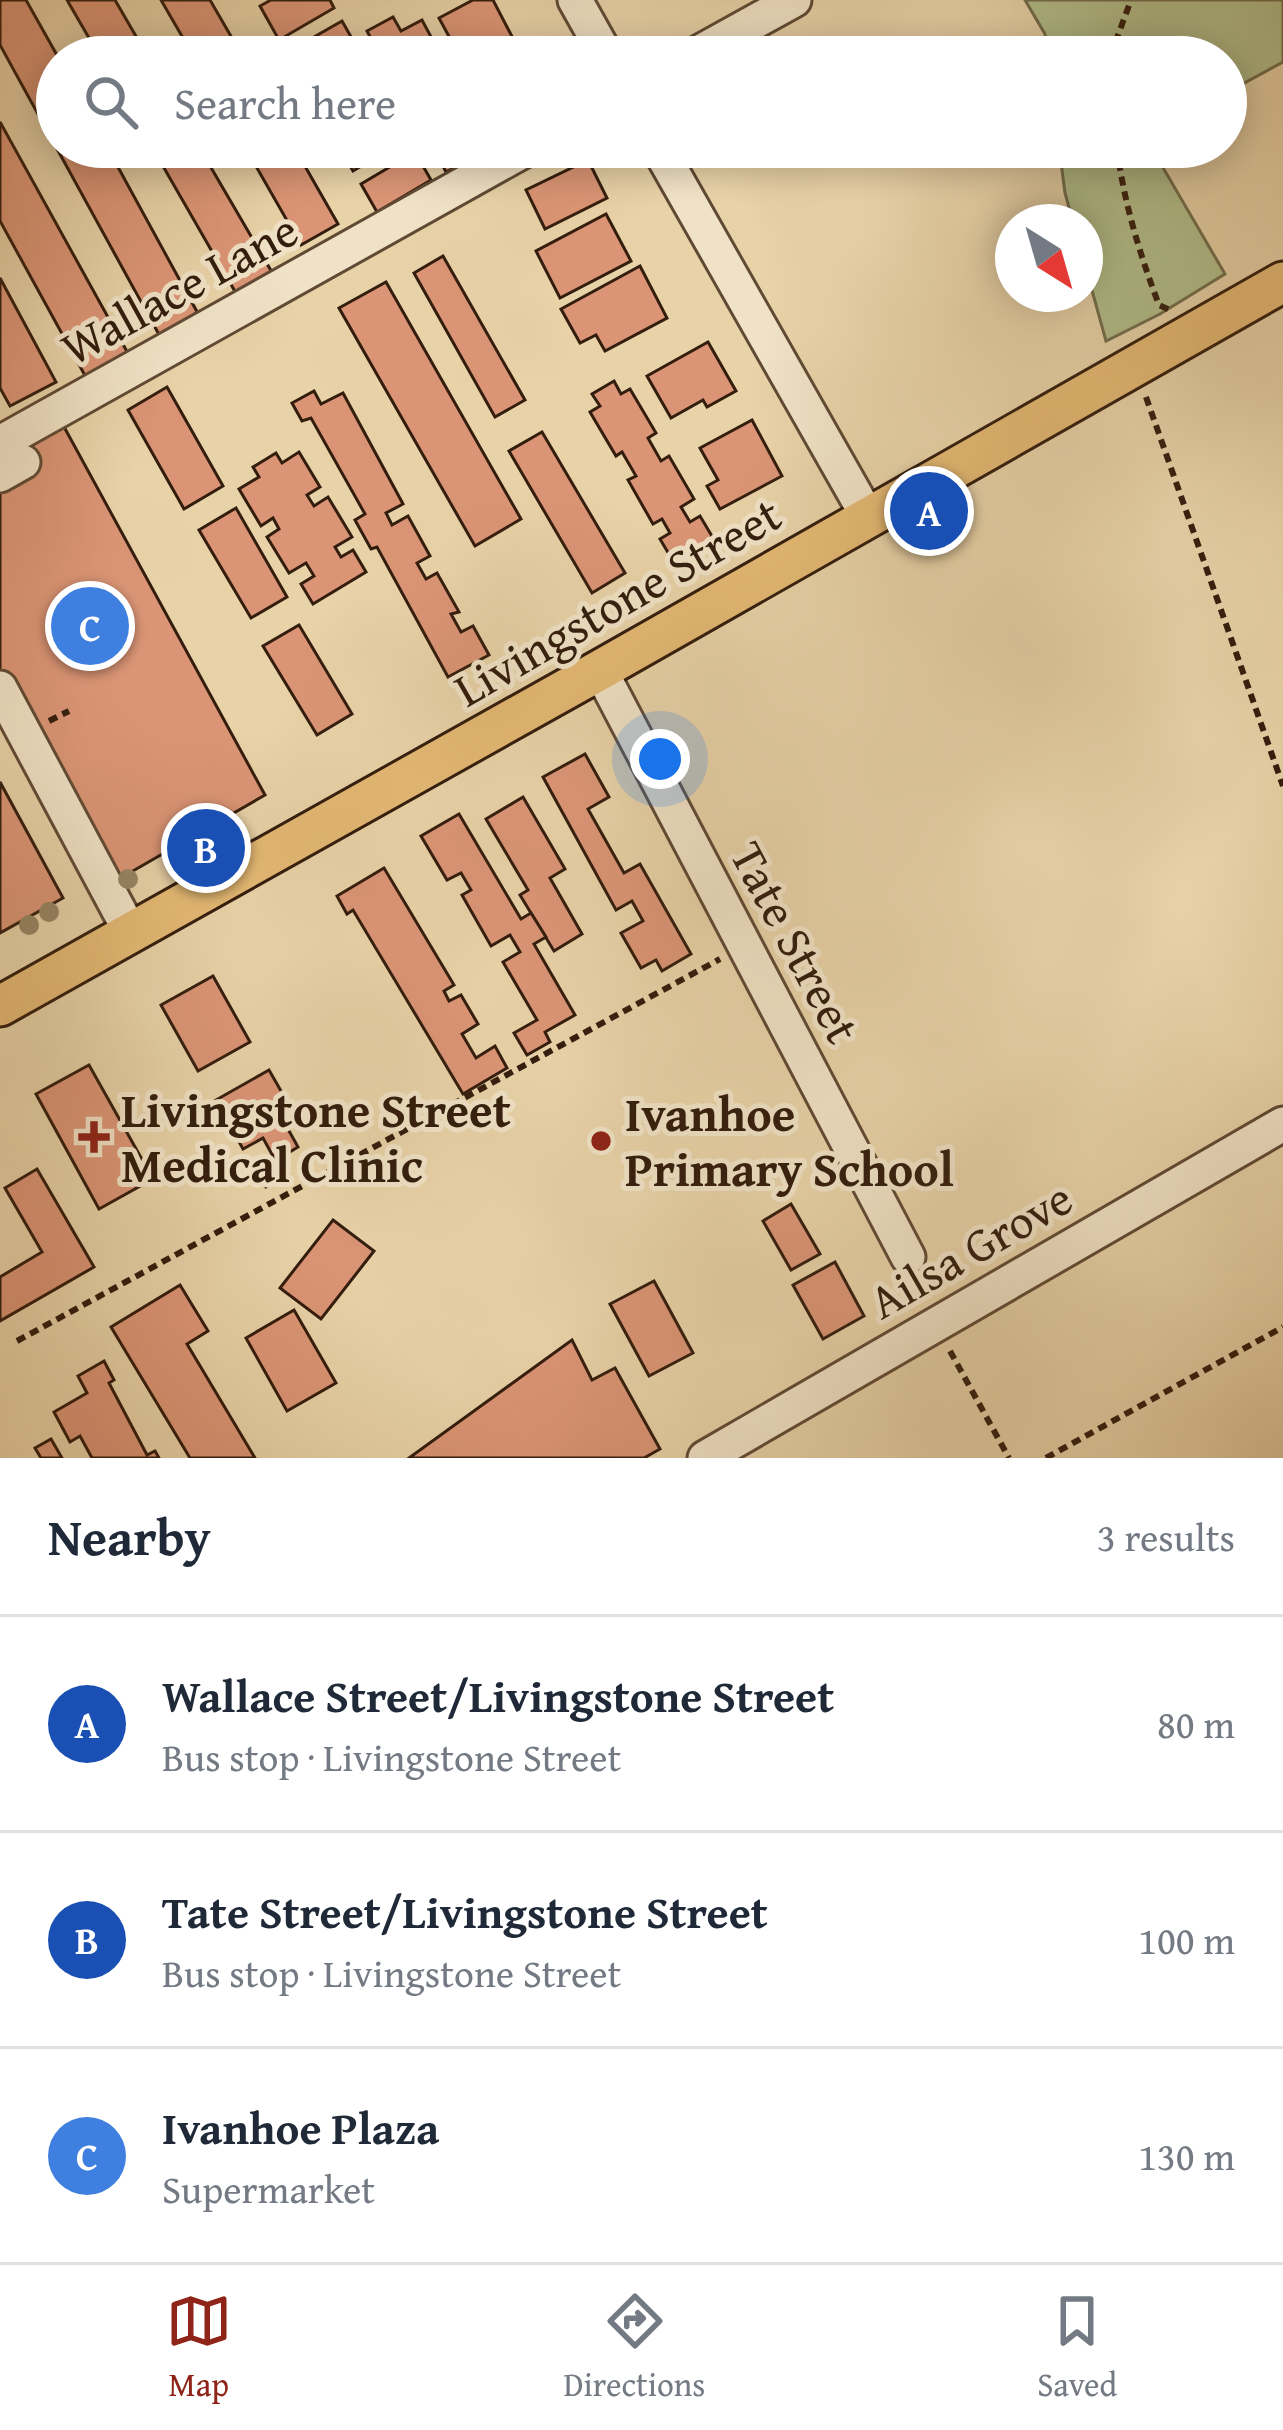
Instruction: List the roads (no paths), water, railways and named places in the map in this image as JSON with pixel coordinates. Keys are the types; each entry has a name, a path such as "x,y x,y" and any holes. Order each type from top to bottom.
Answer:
{"main road":[{"name":"Livingstone Street","path":"0,1006 1283,282"}],"street":[{"path":"575,0 595,36"},
{"path":"729,36 794,0"},
{"name":"Wallace Lane","path":"8,460 495,168"},
{"path":"670,168 868,517"},
{"name":"Tate Street","path":"600,670 908,1258"},
{"path":"0,688 130,933"},
{"name":"Ailsa Grove","path":"705,1458 1283,1124"}],"place":[{"name":"Wallace Street/Livingstone Street","path":"929,511"},
{"name":"Ivanhoe Plaza","path":"90,626"},
{"name":"Tate Street/Livingstone Street","path":"206,848"},
{"name":"Livingstone Street Medical Clinic","path":"94,1137"},
{"name":"Ivanhoe Primary School","path":"601,1141"}]}
